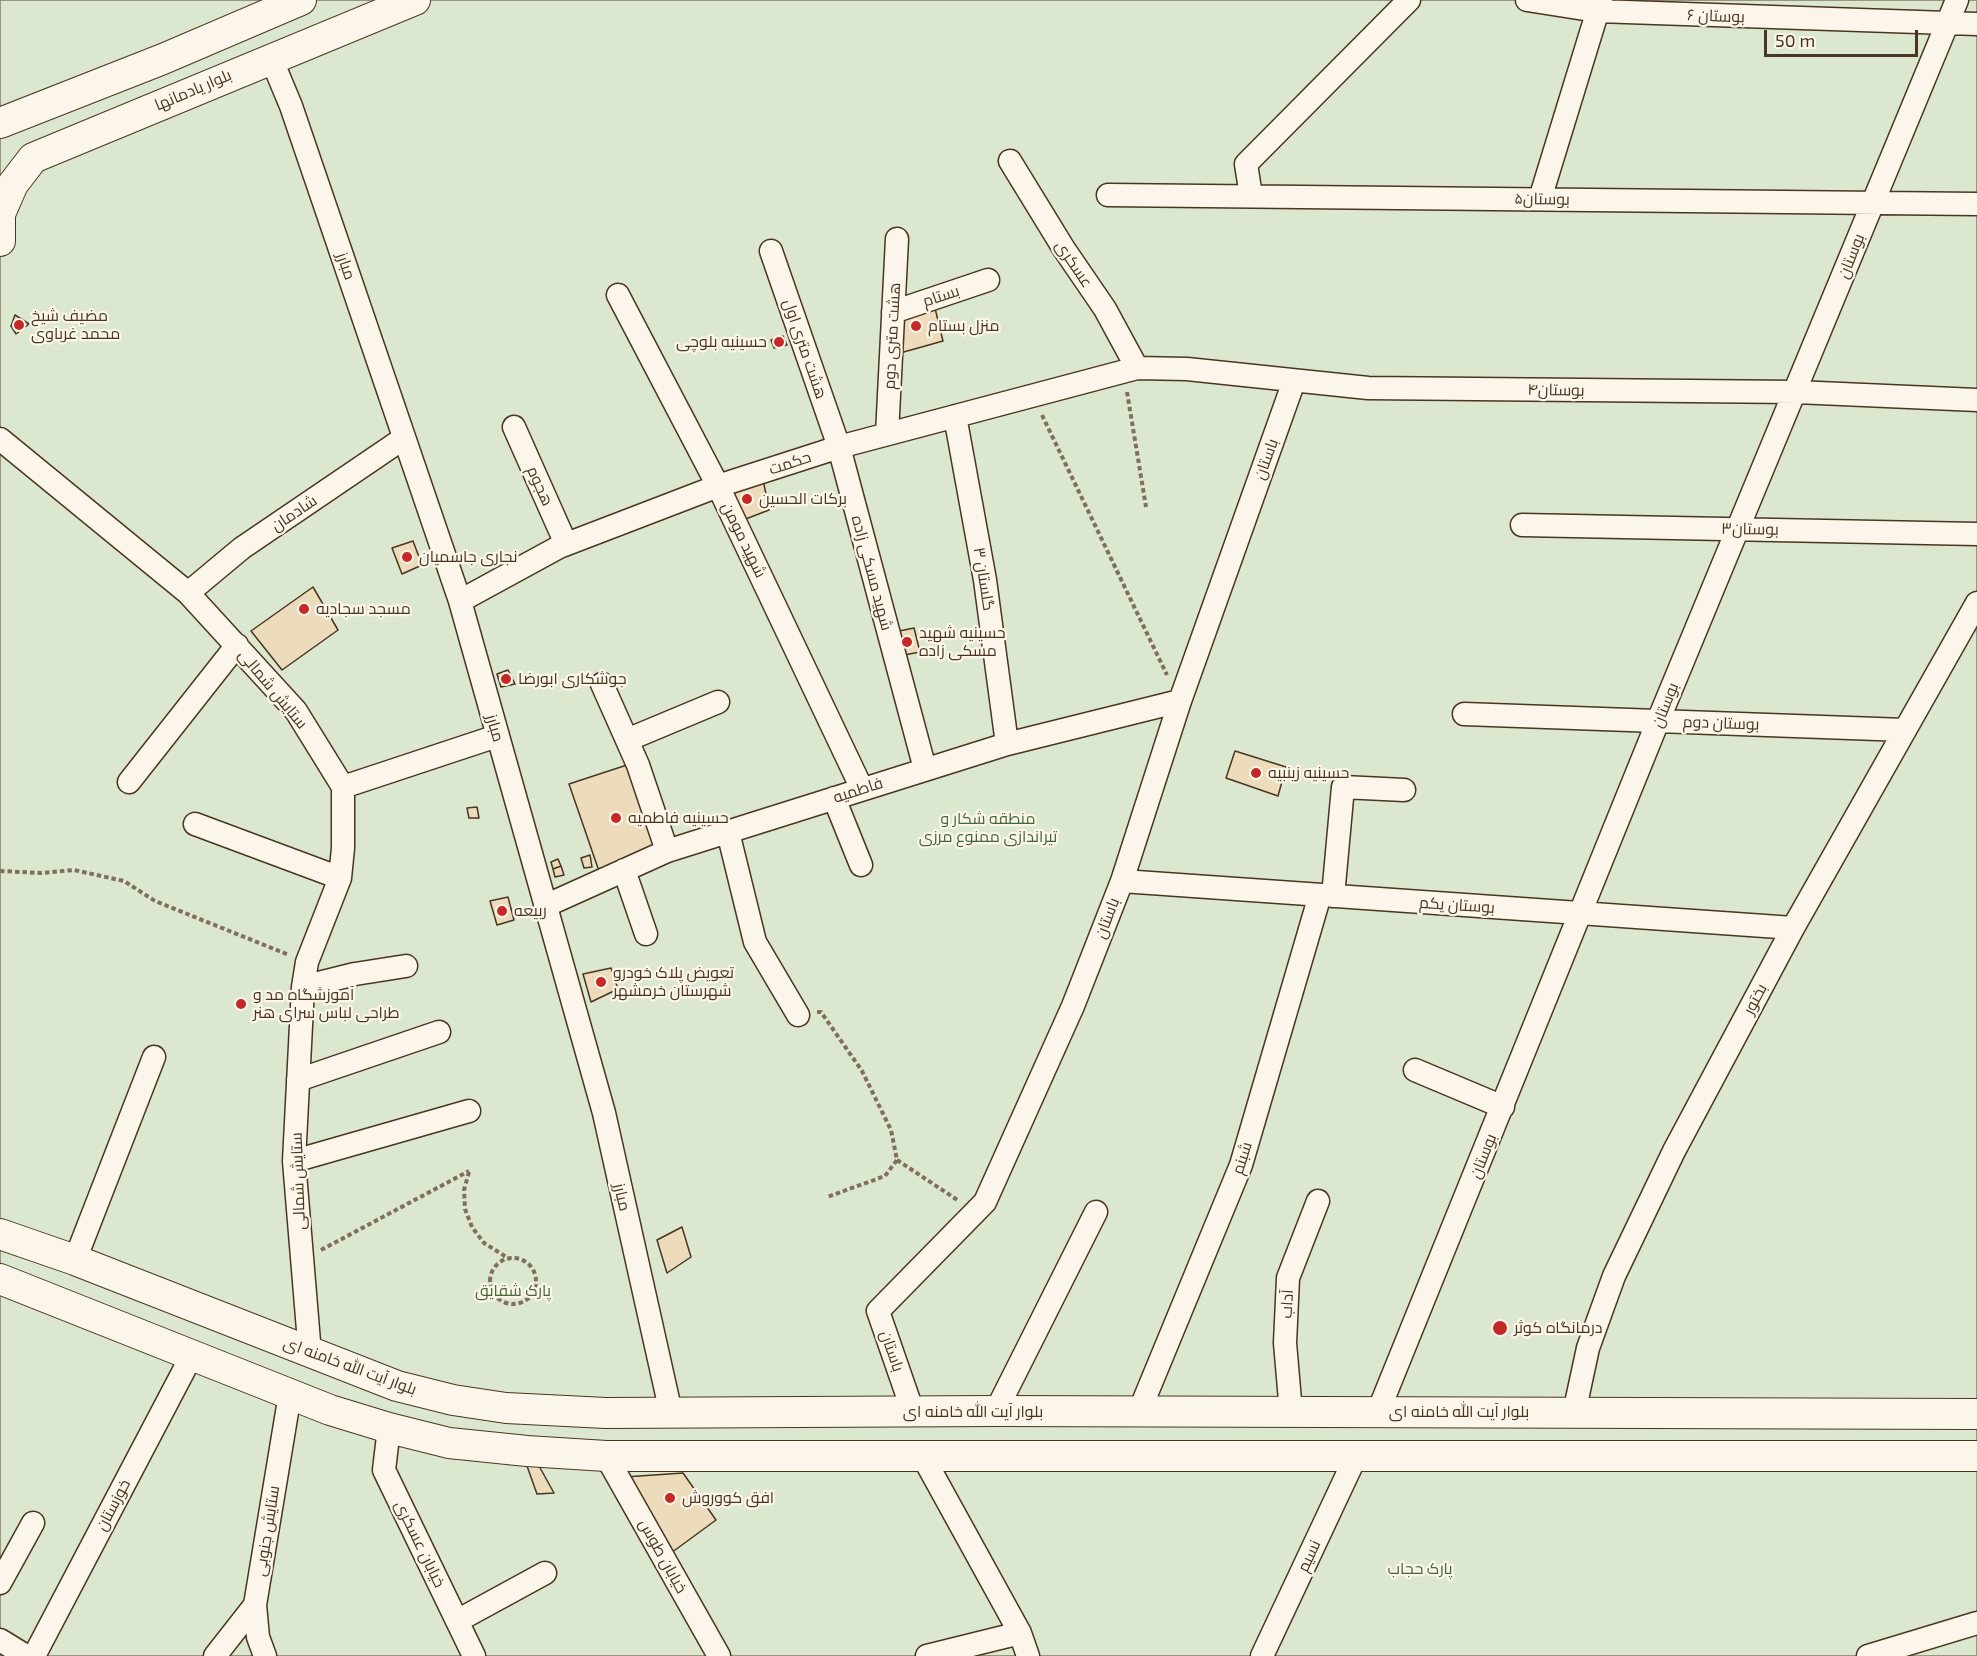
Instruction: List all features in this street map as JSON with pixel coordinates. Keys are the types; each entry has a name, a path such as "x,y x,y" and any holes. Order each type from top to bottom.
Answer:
{"main road":[{"name":"بلوار یادمانها","path":"0,213 13,184 33,158 415,0"},
{"path":"0,123 164,59 288,3"},
{"path":"0,218 0,241"},
{"name":"بلوار آیت الله خامنه ای","path":"0,1234 75,1260 310,1354 397,1386 453,1400 506,1408 606,1413 996,1411 1977,1414"},
{"path":"0,1279 290,1394 389,1428 449,1443 606,1456 1977,1456"}],"street":[{"path":"1251,196 1246,164 1409,0"},
{"name":"بوستان ۶","path":"1527,0 1599,6 1977,24"},
{"name":"بوستان","path":"1378,1412 1658,721 1796,392 1956,0"},
{"path":"1540,199 1599,6"},
{"name":"مبارز","path":"271,58 291,106 460,601 603,1113 671,1413"},
{"name":"عسکری","path":"1010,161 1064,249 1105,309 1129,370"},
{"name":"بوستان۵","path":"1108,195 1977,204"},
{"name":"هشت متری دوم","path":"887,434 897,239"},
{"name":"هشت متری اول","path":"771,251 839,447"},
{"name":"بستام","path":"893,312 988,280"},
{"name":"شهید مومن","path":"618,295 718,486 862,789"},
{"name":"بوستان۴","path":"1129,370 1187,369 1368,388 1796,392 1977,400"},
{"name":"حکمت","path":"460,601 566,544 718,486 839,447 1129,370"},
{"name":"باستان","path":"913,1412 878,1311 985,1202 1074,1006 1122,880 1180,701 1294,381"},
{"name":"گلستان ۳","path":"955,416 985,580 1007,744"},
{"name":"هجوم","path":"514,427 566,544"},
{"name":"شادمان","path":"188,593 242,548 405,438"},
{"name":"ستایش شمالی","path":"0,439 188,593 296,711 343,787 343,848 340,878 307,962 303,987 294,1161 310,1354"},
{"name":"شهید مسکی زاده","path":"839,447 924,769"},
{"name":"بوستان۳","path":"1522,525 1977,534"},
{"name":"بختور","path":"1574,1413 1588,1348 1614,1276 1674,1151 1793,928 1977,603"},
{"path":"129,783 237,645"},
{"path":"602,684 627,740 667,851"},
{"name":"فاطمیه","path":"545,906 667,851 1007,744 1180,701"},
{"path":"627,740 718,702"},
{"name":"بوستان دوم","path":"1464,714 1905,729"},
{"path":"343,787 498,736"},
{"name":"شبنم","path":"1139,1412 1241,1165 1326,895 1343,787 1404,790"},
{"path":"834,798 861,865"},
{"path":"195,824 340,878"},
{"path":"728,832 755,942 798,1015"},
{"path":"624,870 646,934"},
{"name":"بوستان یکم","path":"1122,880 1581,915 1793,928"},
{"path":"303,987 355,974 406,966"},
{"path":"298,1080 439,1032"},
{"path":"75,1260 154,1057"},
{"path":"1415,1070 1503,1107"},
{"path":"294,1161 469,1111"},
{"name":"آداب","path":"1291,1412 1285,1343 1288,1278 1318,1201"},
{"path":"996,1411 1096,1212"},
{"name":"خوزستان","path":"34,1656 192,1355"},
{"name":"ستایش جنوبی","path":"215,1656 255,1605 290,1394"},
{"name":"خیابان عسکری","path":"389,1428 384,1470 474,1656"},
{"path":"922,1455 1020,1634 1028,1656"},
{"name":"خیابان طوس","path":"606,1456 719,1656"},
{"name":"نسیم","path":"1262,1656 1356,1456"},
{"path":"0,1583 33,1523"},
{"path":"457,1621 545,1573"},
{"path":"255,1605 258,1637 265,1656"},
{"path":"1869,1656 1977,1623"},
{"path":"927,1656 1020,1634"}],"path":[{"path":"1129,370 1146,507"},
{"path":"1032,395 1180,701"},
{"path":"0,871 41,873 74,870 124,881 154,901 307,962"},
{"path":"821,1012 862,1071 891,1130 897,1161 975,1212"},
{"path":"827,1197 885,1176 897,1161"},
{"path":"302,1260 469,1171 464,1190 465,1209 472,1227 484,1243 508,1258 516,1258 529,1264 536,1277 536,1285 528,1298 514,1303 500,1299 490,1280 496,1266 508,1258"}],"green space":[{"name":"منطقه شکار و تیراندازی ممنوع مرزی","path":"0,0 1977,0 1977,1656 0,1656"}],"building":[{"name":"منزل بستام","path":"933,300 943,341 893,355 893,312"},
{"name":"مضیف شیخ محمد غرباوی","path":"15,315 29,324 16,334 11,326"},
{"name":"حسینیه بلوچی","path":"783,336 787,345 774,348 771,340"},
{"name":"برکات الحسین","path":"762,474 769,510 738,522 721,488"},
{"name":"نجاری جاسمیان","path":"413,541 422,565 402,574 392,548"},
{"name":"مسجد سجادیه","path":"313,587 338,630 282,670 251,631"},
{"name":"حسینیه شهید مسکی زاده","path":"914,628 920,652 899,656 894,632"},
{"name":"جوشکاری ابورضا","path":"508,670 515,684 501,687 497,674"},
{"name":"حسینیه زینبیه","path":"1235,751 1286,767 1278,796 1226,778"},
{"name":"حسینیه فاطمیه","path":"633,763 663,853 600,874 569,784"},
{"path":"477,807 479,818 469,818 467,808"},
{"path":"590,855 592,867 584,868 581,858"},
{"path":"558,859 561,866 553,869 551,862"},
{"path":"561,866 564,875 555,877 553,869"},
{"name":"ربیعه","path":"508,897 514,920 497,925 490,901"},
{"name":"تعویض پلاک خودرو شهرستان خرمشهر","path":"611,968 618,989 591,1002 583,974"},
{"path":"682,1227 691,1257 667,1273 657,1240"},
{"path":"527,1466 539,1466 554,1493 537,1494"},
{"name":"افق کووروش","path":"683,1473 716,1520 671,1553 625,1477"}],"place":[{"name":"مضیف شیخ محمد غرباوی","path":"19,325"},
{"name":"منزل بستام","path":"916,326"},
{"name":"حسینیه بلوچی","path":"779,342"},
{"name":"برکات الحسین","path":"747,499"},
{"name":"نجاری جاسمیان","path":"407,557"},
{"name":"مسجد سجادیه","path":"304,609"},
{"name":"حسینیه شهید مسکی زاده","path":"907,642"},
{"name":"جوشکاری ابورضا","path":"506,679"},
{"name":"حسینیه زینبیه","path":"1256,773"},
{"name":"حسینیه فاطمیه","path":"616,818"},
{"name":"ربیعه","path":"502,911"},
{"name":"تعویض پلاک خودرو شهرستان خرمشهر","path":"601,982"},
{"name":"آموزشگاه مد و طراحی لباس سرای هنر","path":"241,1004"},
{"name":"درمانگاه کوثر","path":"1500,1328"},
{"name":"افق کووروش","path":"670,1498"}],"park label":[{"name":"پارک شقایق","path":"513,1291"},
{"name":"پارک حجاب","path":"1420,1569"}]}
